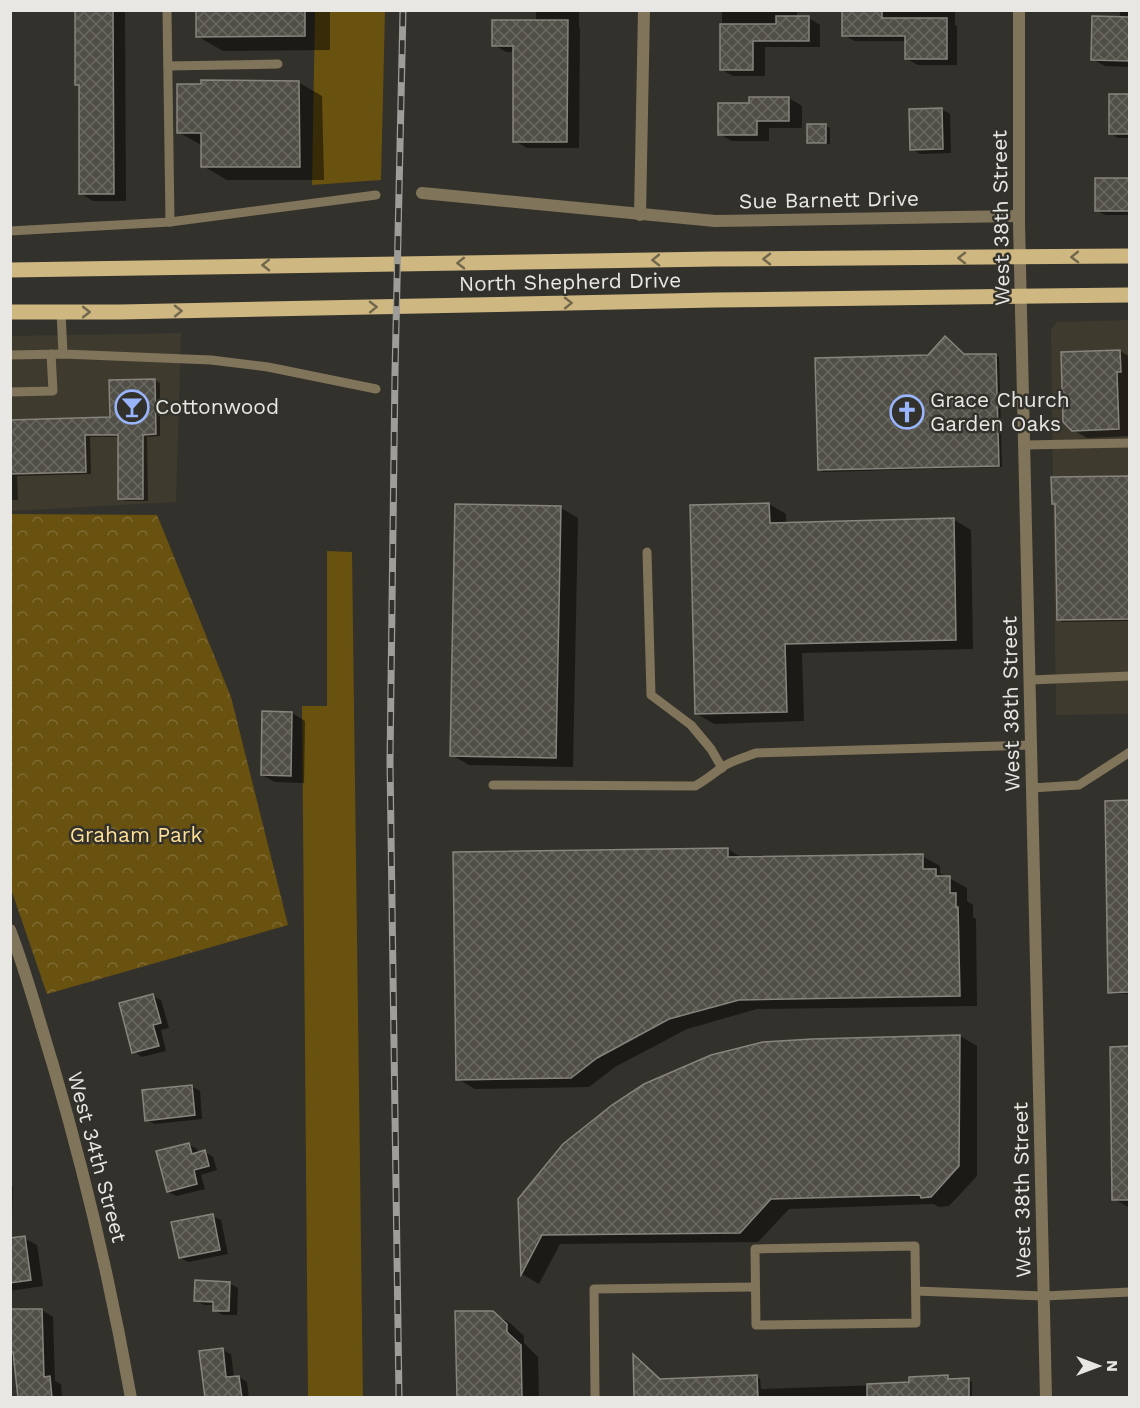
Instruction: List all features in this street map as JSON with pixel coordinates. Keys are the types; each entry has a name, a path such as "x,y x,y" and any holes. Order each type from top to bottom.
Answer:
{"main road":[{"name":"North Shepherd Drive","path":"10,270 714,259 1130,256"},
{"name":"North Shepherd Drive","path":"10,312 1130,295"}],"street":[{"path":"640,215 644,10"},
{"name":"West 38th Street","path":"1019,10 1019,216 1047,1398"},
{"name":"Sue Barnett Drive","path":"422,193 715,221 1019,216"},
{"name":"West 34th Street","path":"10,930 24,968 75,1145 114,1306 131,1398"}],"lane":[{"path":"167,10 170,222"},
{"path":"168,66 278,64"},
{"path":"10,231 170,222 376,195"},
{"path":"61,312 63,354"},
{"path":"10,392 53,391 51,354"},
{"path":"10,355 63,354 211,360 268,367 376,389"},
{"path":"1024,445 1130,443"},
{"path":"647,552 651,695 691,726 711,749 722,768"},
{"path":"1030,680 1130,676"},
{"path":"493,785 695,786 708,780 736,759 756,753 1031,745"},
{"path":"1032,788 1079,785 1130,752"},
{"path":"915,1246 916,1291 916,1323 756,1325 755,1249 915,1246"},
{"path":"595,1398 594,1289 755,1287"},
{"path":"916,1291 1044,1296 1130,1292"}],"shaded area":[{"path":"1129,320 1129,714 1056,715 1051,330 1057,322"},
{"path":"181,333 176,502 11,511 11,336"}],"green space":[{"path":"315,11 385,11 381,180 312,185"},
{"name":"Graham Park","path":"10,514 157,515 231,697 288,925 47,994 11,889"},
{"path":"327,551 352,552 363,1398 308,1397 302,706 327,706"}],"building":[{"path":"75,10 113,10 114,194 79,194 79,85 75,85"},
{"path":"196,10 305,10 305,36 196,37"},
{"path":"842,11 882,11 882,18 947,18 947,59 905,59 905,36 842,36"},
{"path":"776,16 809,16 809,41 753,41 753,70 720,70 720,24 776,24"},
{"path":"1092,16 1130,17 1130,61 1091,60"},
{"path":"492,20 568,20 567,142 513,142 513,46 492,46"},
{"path":"201,80 299,81 300,167 201,167 201,133 177,133 177,84 201,84"},
{"path":"1109,94 1130,94 1130,134 1109,134"},
{"path":"749,97 789,97 789,121 757,121 757,135 718,135 718,103 749,103"},
{"path":"942,108 943,149 910,150 909,109"},
{"path":"807,124 826,124 826,143 807,143"},
{"path":"1095,178 1130,178 1130,211 1095,211"},
{"name":"Grace Church Garden Oaks","path":"945,336 964,354 996,354 999,466 818,470 815,358 928,355"},
{"path":"1120,350 1121,372 1117,372 1119,429 1072,431 1063,422 1061,352"},
{"path":"155,379 156,434 143,435 143,499 118,499 118,435 85,435 86,472 10,474 10,420 110,417 109,380"},
{"path":"1130,476 1130,619 1057,620 1055,504 1052,504 1051,477"},
{"path":"769,503 770,523 954,518 956,640 785,644 787,712 695,714 690,505"},
{"path":"455,504 561,506 556,758 450,756"},
{"path":"262,711 292,712 291,776 261,775"},
{"path":"1130,800 1130,992 1108,993 1105,801"},
{"path":"728,848 728,857 923,854 923,869 936,869 936,876 950,876 950,893 956,893 960,996 739,1000 669,1019 597,1058 571,1078 456,1080 453,852"},
{"path":"153,994 161,1023 153,1025 159,1046 132,1053 119,1003"},
{"path":"960,1035 959,1166 931,1197 921,1198 920,1195 771,1199 740,1233 542,1235 521,1275 518,1199 563,1144 612,1105 644,1084 711,1055 763,1042"},
{"path":"1130,1046 1130,1200 1112,1200 1110,1047"},
{"path":"192,1085 195,1115 145,1121 142,1090"},
{"path":"189,1143 192,1154 205,1150 209,1166 194,1170 197,1184 167,1192 156,1151"},
{"path":"213,1214 220,1250 179,1258 171,1222"},
{"path":"25,1236 31,1280 10,1283 10,1238"},
{"path":"195,1280 230,1282 229,1311 213,1311 213,1302 194,1301"},
{"path":"10,1309 42,1309 44,1377 50,1376 52,1398 18,1398 13,1352 10,1352"},
{"path":"455,1311 493,1311 507,1324 507,1332 521,1345 522,1398 457,1398"},
{"path":"223,1348 226,1377 239,1376 242,1398 205,1398 199,1351"},
{"path":"633,1354 660,1379 757,1375 758,1398 634,1398"},
{"path":"948,1375 948,1379 969,1378 969,1398 867,1398 867,1384 909,1382 909,1377"}],"railway":[{"path":"399,1398 390,762 403,10"}],"place":[{"name":"Cottonwood","path":"132,407"},
{"name":"Grace Church Garden Oaks","path":"907,412"}]}
